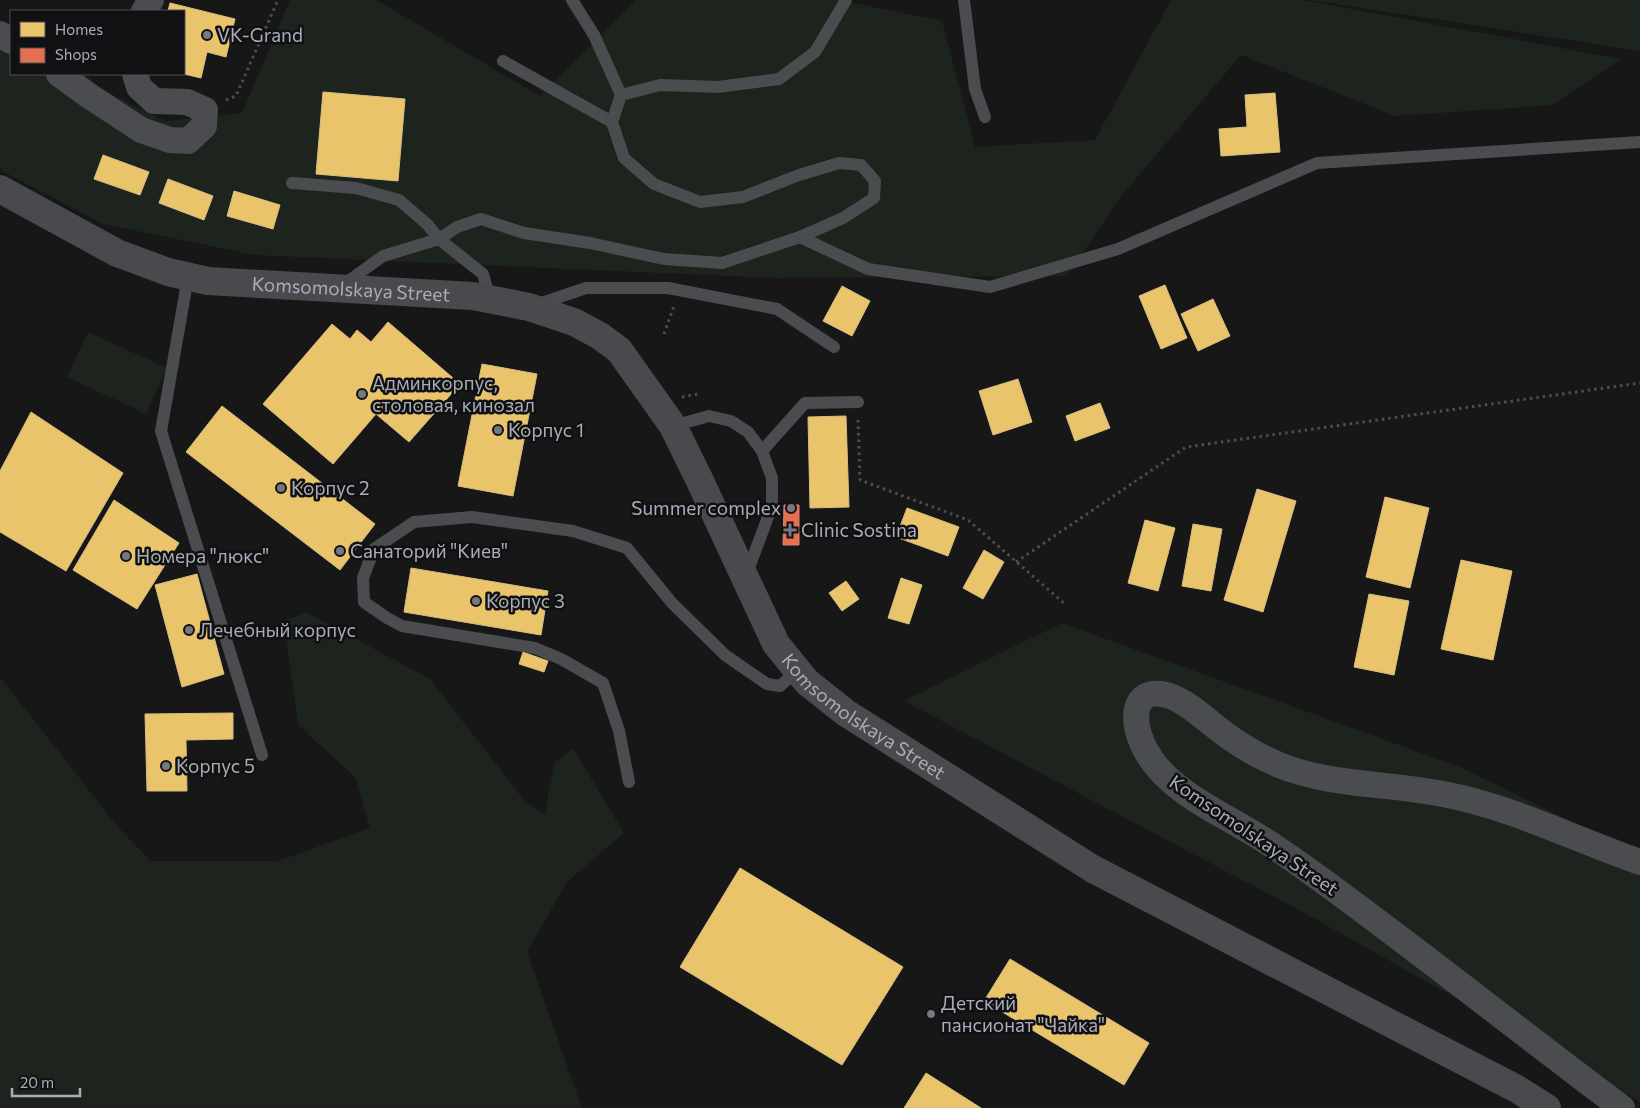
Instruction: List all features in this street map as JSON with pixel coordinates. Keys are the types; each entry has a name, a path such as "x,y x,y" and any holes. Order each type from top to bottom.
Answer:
{"main road":[{"name":"Komsomolskaya Street","path":"0,190 118,253 168,272 208,282 473,296 529,307 574,322 600,336 619,350 673,426 776,644 807,682 846,714 1092,869 1518,1089 1547,1108"}],"street":[{"path":"60,75 141,130 170,140 188,141 204,126 205,110 187,102 154,101 139,87 135,75"},
{"name":"Komsomolskaya Street","path":"1622,1108 1327,884 1261,838 1191,796 1172,781 1154,764 1141,742 1136,724 1140,700 1146,696 1156,694 1176,698 1233,740 1280,765 1347,782 1440,793 1481,802 1640,862"}],"lane":[{"path":"338,288 382,256 440,239 457,227 481,218 524,233 590,243 664,259 722,263 800,237 843,218 874,198 875,181 861,165 839,163 799,175 743,197 700,202 654,184 624,158 612,122 621,95 594,35 572,0"},
{"path":"621,95 660,86 718,87 779,79 816,52 846,0"},
{"path":"964,0 975,89 985,117"},
{"path":"503,61 612,122"},
{"path":"800,237 868,270 990,286 1118,250 1317,163 1640,142"},
{"path":"292,184 356,188 399,200 427,224 440,239 483,274 490,300"},
{"path":"188,277 161,431 262,755"},
{"path":"529,307 586,288 668,288 777,309 834,347"},
{"path":"762,451 805,403 858,402"},
{"path":"673,426 709,416 730,421 748,432 762,451 772,478 772,506 745,578"},
{"path":"629,782 619,731 603,683 561,659 535,648 402,626 387,618 364,602 363,578 374,549 414,522 472,516 573,531 627,548 672,603 718,648 767,684 780,686 798,671"}],"path":[{"path":"236,96 278,0"},
{"path":"1016,562 1186,447 1640,383"},
{"path":"858,402 860,480 968,520 1064,604"}],"shaded area":[{"path":"290,0 376,0 540,96 636,0 838,0 942,21 975,147 1095,140 1171,0 1303,0 1621,59 1553,105 1395,116 1241,55 1122,195 1067,276 775,278 255,255 103,224 0,170 0,38 10,43 10,75 73,75 165,121 242,113"},
{"path":"1311,0 1640,0 1640,51"},
{"path":"88,332 167,368 146,414 67,377"},
{"path":"306,612 430,679 524,800 545,815 554,763 573,748 624,833 567,882 527,952 582,1108 0,1108 0,677 118,827 151,861 278,861 370,828 355,777 298,725 284,621"},
{"path":"1062,623 1460,767 1640,855 1640,1102 1301,911 904,701"}],"building: Homes":[{"name":"VK-Grand","path":"170,3 235,19 226,57 207,52 201,78 185,74 185,10 168,10"},
{"path":"323,92 405,99 398,181 316,174"},
{"path":"1275,93 1280,152 1221,156 1219,129 1247,127 1245,95"},
{"path":"103,155 149,172 140,195 94,179"},
{"path":"168,179 213,196 204,220 159,203"},
{"path":"234,191 280,205 273,229 227,216"},
{"path":"1165,285 1187,338 1161,349 1139,296"},
{"path":"842,286 870,301 852,336 823,321"},
{"path":"1213,299 1230,336 1198,351 1181,314"},
{"name":"Админкорпус, столовая, кинозал","path":"388,322 460,384 409,442 376,414 333,464 263,404 332,324 350,339 357,330 371,342"},
{"name":"Корпус 1","path":"482,364 537,374 513,496 458,486"},
{"path":"1018,379 1032,422 993,435 979,391"},
{"path":"1100,403 1110,428 1075,441 1066,416"},
{"name":"Корпус 2","path":"222,406 375,524 340,570 186,452"},
{"path":"31,412 123,473 66,571 0,532 0,471"},
{"path":"846,416 849,507 810,508 808,417"},
{"path":"1257,489 1296,501 1263,612 1224,600"},
{"path":"1385,497 1429,508 1410,588 1366,577"},
{"name":"Номера \"люкс\"","path":"114,500 179,543 137,609 73,570"},
{"path":"907,508 959,527 948,556 896,537"},
{"path":"1145,520 1175,528 1158,591 1128,583"},
{"path":"1193,524 1222,529 1211,591 1182,586"},
{"path":"984,550 1004,562 983,599 963,588"},
{"path":"1461,560 1512,571 1493,660 1441,649"},
{"name":"Корпус 3","path":"411,568 548,591 541,635 404,612"},
{"name":"Лечебный корпус","path":"197,574 224,674 182,687 155,585"},
{"path":"901,578 922,585 909,624 888,618"},
{"path":"846,581 859,599 842,611 829,593"},
{"path":"1369,594 1409,601 1394,675 1354,667"},
{"path":"523,652 548,661 544,672 519,664"},
{"name":"Корпус 5","path":"233,713 233,739 186,740 187,791 147,791 145,714"},
{"path":"740,868 903,967 842,1065 680,967"},
{"path":"1010,959 1149,1043 1124,1085 984,1001"},
{"path":"926,1073 981,1108 904,1108"}],"building: Shops":[{"path":"784,505 799,505 799,545 783,545"}],"place":[{"name":"VK-Grand","path":"207,35"},
{"name":"Админкорпус, столовая, кинозал","path":"362,394"},
{"name":"Корпус 1","path":"498,430"},
{"name":"Корпус 2","path":"281,488"},
{"name":"Summer complex","path":"791,508"},
{"name":"Clinic Sostina","path":"790,530"},
{"name":"Санаторий \"Киев\"","path":"340,551"},
{"name":"Номера \"люкс\"","path":"126,556"},
{"name":"Корпус 3","path":"476,601"},
{"name":"Лечебный корпус","path":"189,630"},
{"name":"Корпус 5","path":"166,766"},
{"name":"Детский пансионат \"Чайка\"","path":"931,1014"}]}
